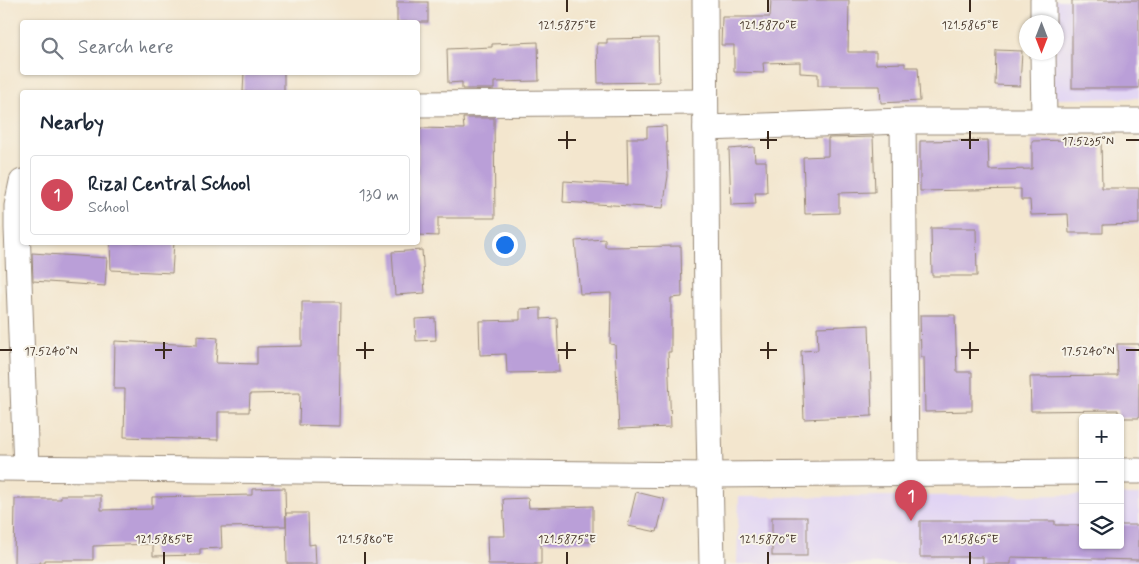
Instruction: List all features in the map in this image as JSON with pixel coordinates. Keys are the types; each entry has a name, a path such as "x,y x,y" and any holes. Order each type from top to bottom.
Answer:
{"street":[{"path":"705,0 712,564"},
{"path":"1043,0 1043,15"},
{"path":"1044,60 1044,121"},
{"path":"420,104 706,102"},
{"path":"706,128 903,121 1139,122"},
{"path":"903,121 906,473"},
{"path":"20,192 17,206 17,228 26,468"},
{"path":"0,468 710,475 1079,472"},
{"path":"1124,471 1139,471"}],"shaded area":[{"path":"1049,0 1139,0 1139,98 1051,99 1050,60 1064,60 1064,15 1050,15"},
{"path":"1079,495 1079,549 1124,549 1124,495 1139,495 1139,564 737,564 739,497"}],"building":[{"path":"771,0 849,0 848,52 876,52 876,64 905,63 905,67 918,67 920,101 881,103 880,86 818,86 818,74 800,73 800,62 763,63 764,73 734,72 734,45 721,45 722,17 770,17"},
{"path":"1072,0 1139,0 1139,88 1072,88"},
{"path":"397,2 428,2 428,22 397,20"},
{"path":"658,38 659,82 598,83 597,43 607,43 607,39"},
{"path":"538,42 539,81 494,82 494,89 462,89 462,82 448,83 447,49 492,47 492,44"},
{"path":"996,50 1019,51 1019,60 1021,60 1020,86 995,85"},
{"path":"244,75 284,75 284,90 243,90"},
{"path":"463,118 494,118 495,218 438,218 438,236 420,235 420,128 464,129"},
{"path":"666,126 668,176 663,208 563,202 564,181 628,185 627,138 647,138 647,127"},
{"path":"873,137 875,192 839,193 839,213 805,214 803,157 828,156 828,138"},
{"path":"1101,139 1102,188 1139,188 1139,224 1103,225 1103,233 1069,233 1068,214 1031,215 1030,200 1021,200 1021,189 920,191 920,141 988,140 989,170 1032,169 1032,141"},
{"path":"754,147 755,161 766,161 767,193 755,193 756,204 731,205 729,149"},
{"path":"931,228 976,228 977,276 932,276"},
{"path":"605,239 605,247 681,246 682,297 671,298 671,352 668,352 671,427 619,429 615,345 610,344 611,293 580,294 575,241"},
{"path":"110,245 174,245 172,273 111,270"},
{"path":"422,250 425,293 395,295 392,252"},
{"path":"32,253 107,258 105,286 33,281"},
{"path":"302,302 341,302 339,426 299,425 300,393 250,394 249,412 218,412 218,440 124,437 125,389 114,389 115,341 197,345 197,336 218,338 216,363 257,364 257,347 302,346"},
{"path":"541,308 541,319 557,318 559,372 507,373 506,354 480,355 479,321 520,320 520,309"},
{"path":"920,315 955,315 957,372 972,372 972,411 925,412 924,357 921,357"},
{"path":"435,318 436,340 416,341 415,319"},
{"path":"869,325 872,416 804,419 801,351 818,350 817,327"},
{"path":"1117,344 1139,344 1139,418 1124,418 1124,414 1118,414 1118,410 1031,411 1030,377 1118,376"},
{"path":"285,488 286,526 221,527 222,548 200,549 200,555 153,556 153,544 93,546 93,560 45,560 45,562 40,562 40,564 14,564 15,499 61,499 61,495 101,495 101,510 152,509 152,497 252,495 252,489"},
{"path":"636,492 665,499 657,532 628,526"},
{"path":"528,498 529,508 593,506 593,542 541,542 541,564 488,564 487,536 505,536 503,499"},
{"path":"286,513 308,513 309,545 315,544 316,564 287,564"},
{"path":"772,517 807,517 807,556 772,556"},
{"path":"920,521 1055,521 1055,525 1079,525 1079,549 1124,549 1124,525 1139,525 1139,560 1011,557 1011,564 983,564 983,557 920,557"}],"place":[{"name":"Rizal Central School","path":"911,521"}]}
